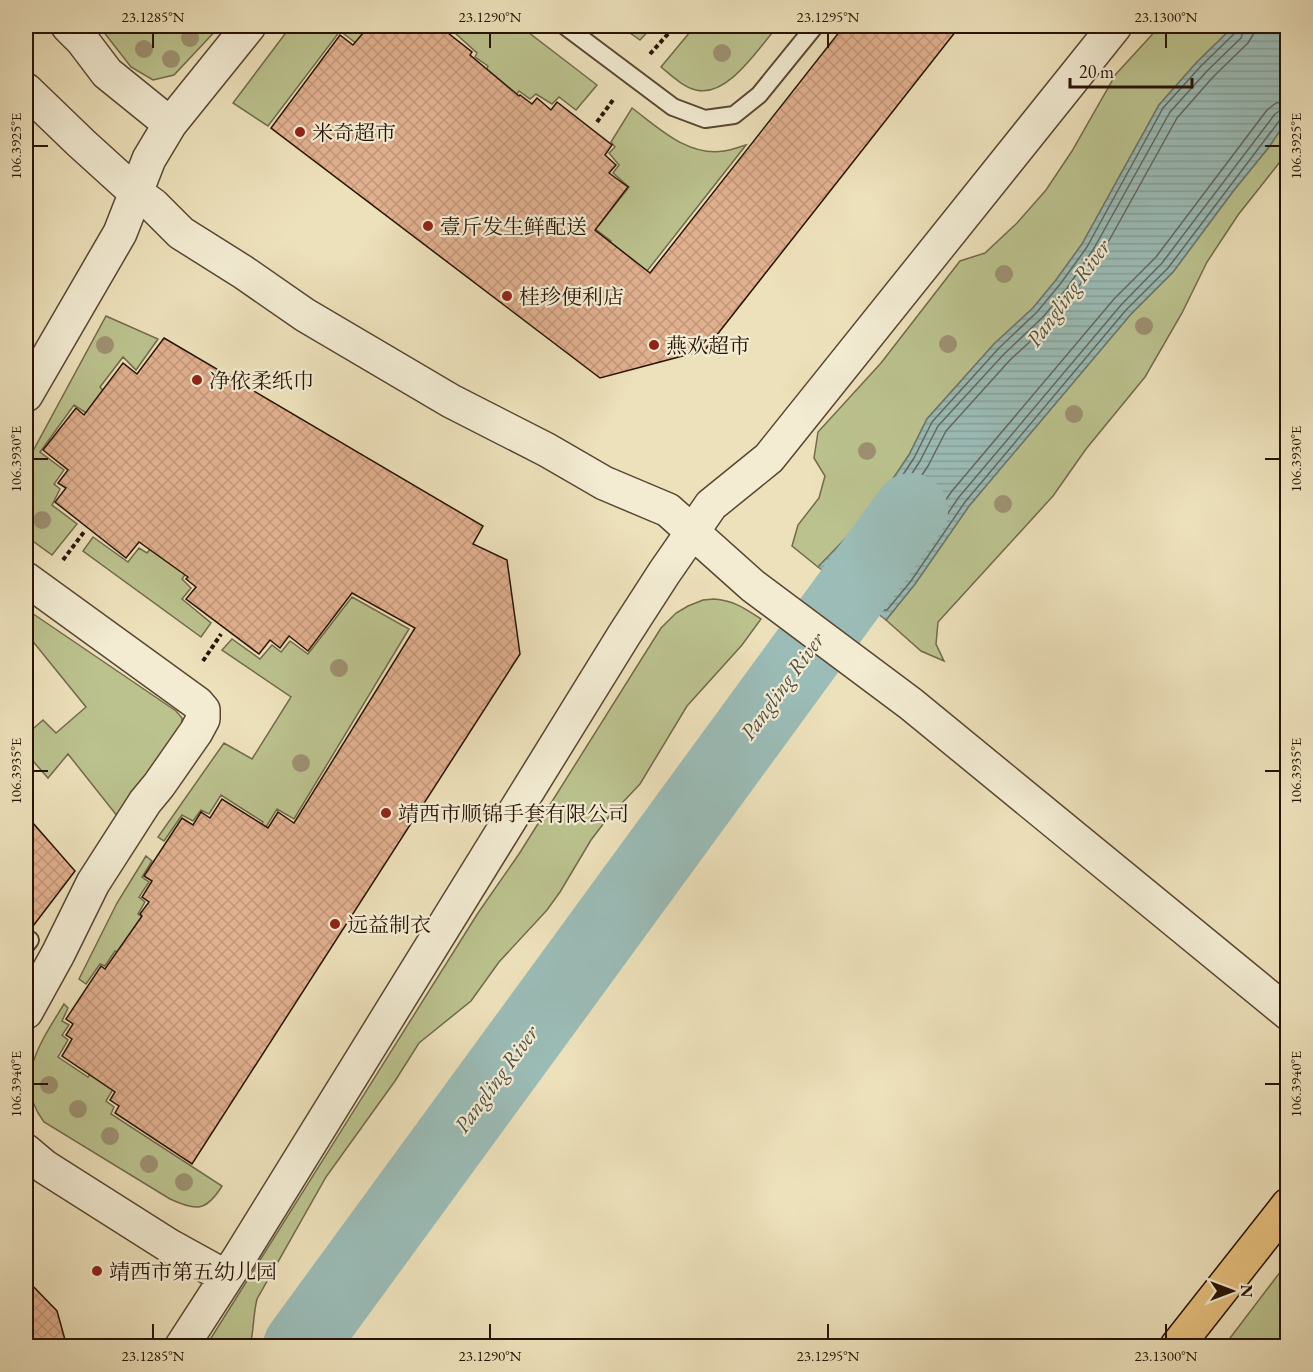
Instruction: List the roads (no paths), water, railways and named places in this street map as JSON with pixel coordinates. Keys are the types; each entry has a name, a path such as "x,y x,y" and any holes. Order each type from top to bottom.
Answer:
{"main road":[{"path":"1177,1347 1287,1205"},
{"path":"1199,1347 1287,1233"}],"street":[{"path":"68,26 82,40 107,73 170,124"},
{"path":"26,395 111,250 149,159 170,124 249,26"},
{"path":"182,1347 624,635 711,505 769,458 1115,26"},
{"path":"26,90 181,233 305,315 451,401 604,483 668,510 753,586 911,704 1287,1013"},
{"path":"26,579 197,703 203,710 203,719 196,732 145,802 93,883 26,1012"},
{"path":"32,1166 226,1277"}],"lane":[{"path":"565,26 673,107 705,119 734,115 759,95 815,26"}],"water":[{"path":"1234,26 1287,26 1287,120 1269,147 1173,272 1131,314 969,506 915,584 886,620 818,567 882,495 909,455 927,419 994,344 1033,308 1056,280 1082,244 1159,105 1197,62"}],"waterway":[{"name":"Pangling River","path":"300,1346 911,510"}],"place":[{"name":"米奇超市","path":"300,132"},
{"name":"壹斤发生鲜配送","path":"428,226"},
{"name":"桂珍便利店","path":"507,296"},
{"name":"燕欢超市","path":"654,345"},
{"name":"净依柔纸巾","path":"197,380"},
{"name":"靖西市顺锦手套有限公司","path":"386,813"},
{"name":"远益制衣","path":"335,924"},
{"name":"靖西市第五幼儿园","path":"97,1271"}]}
